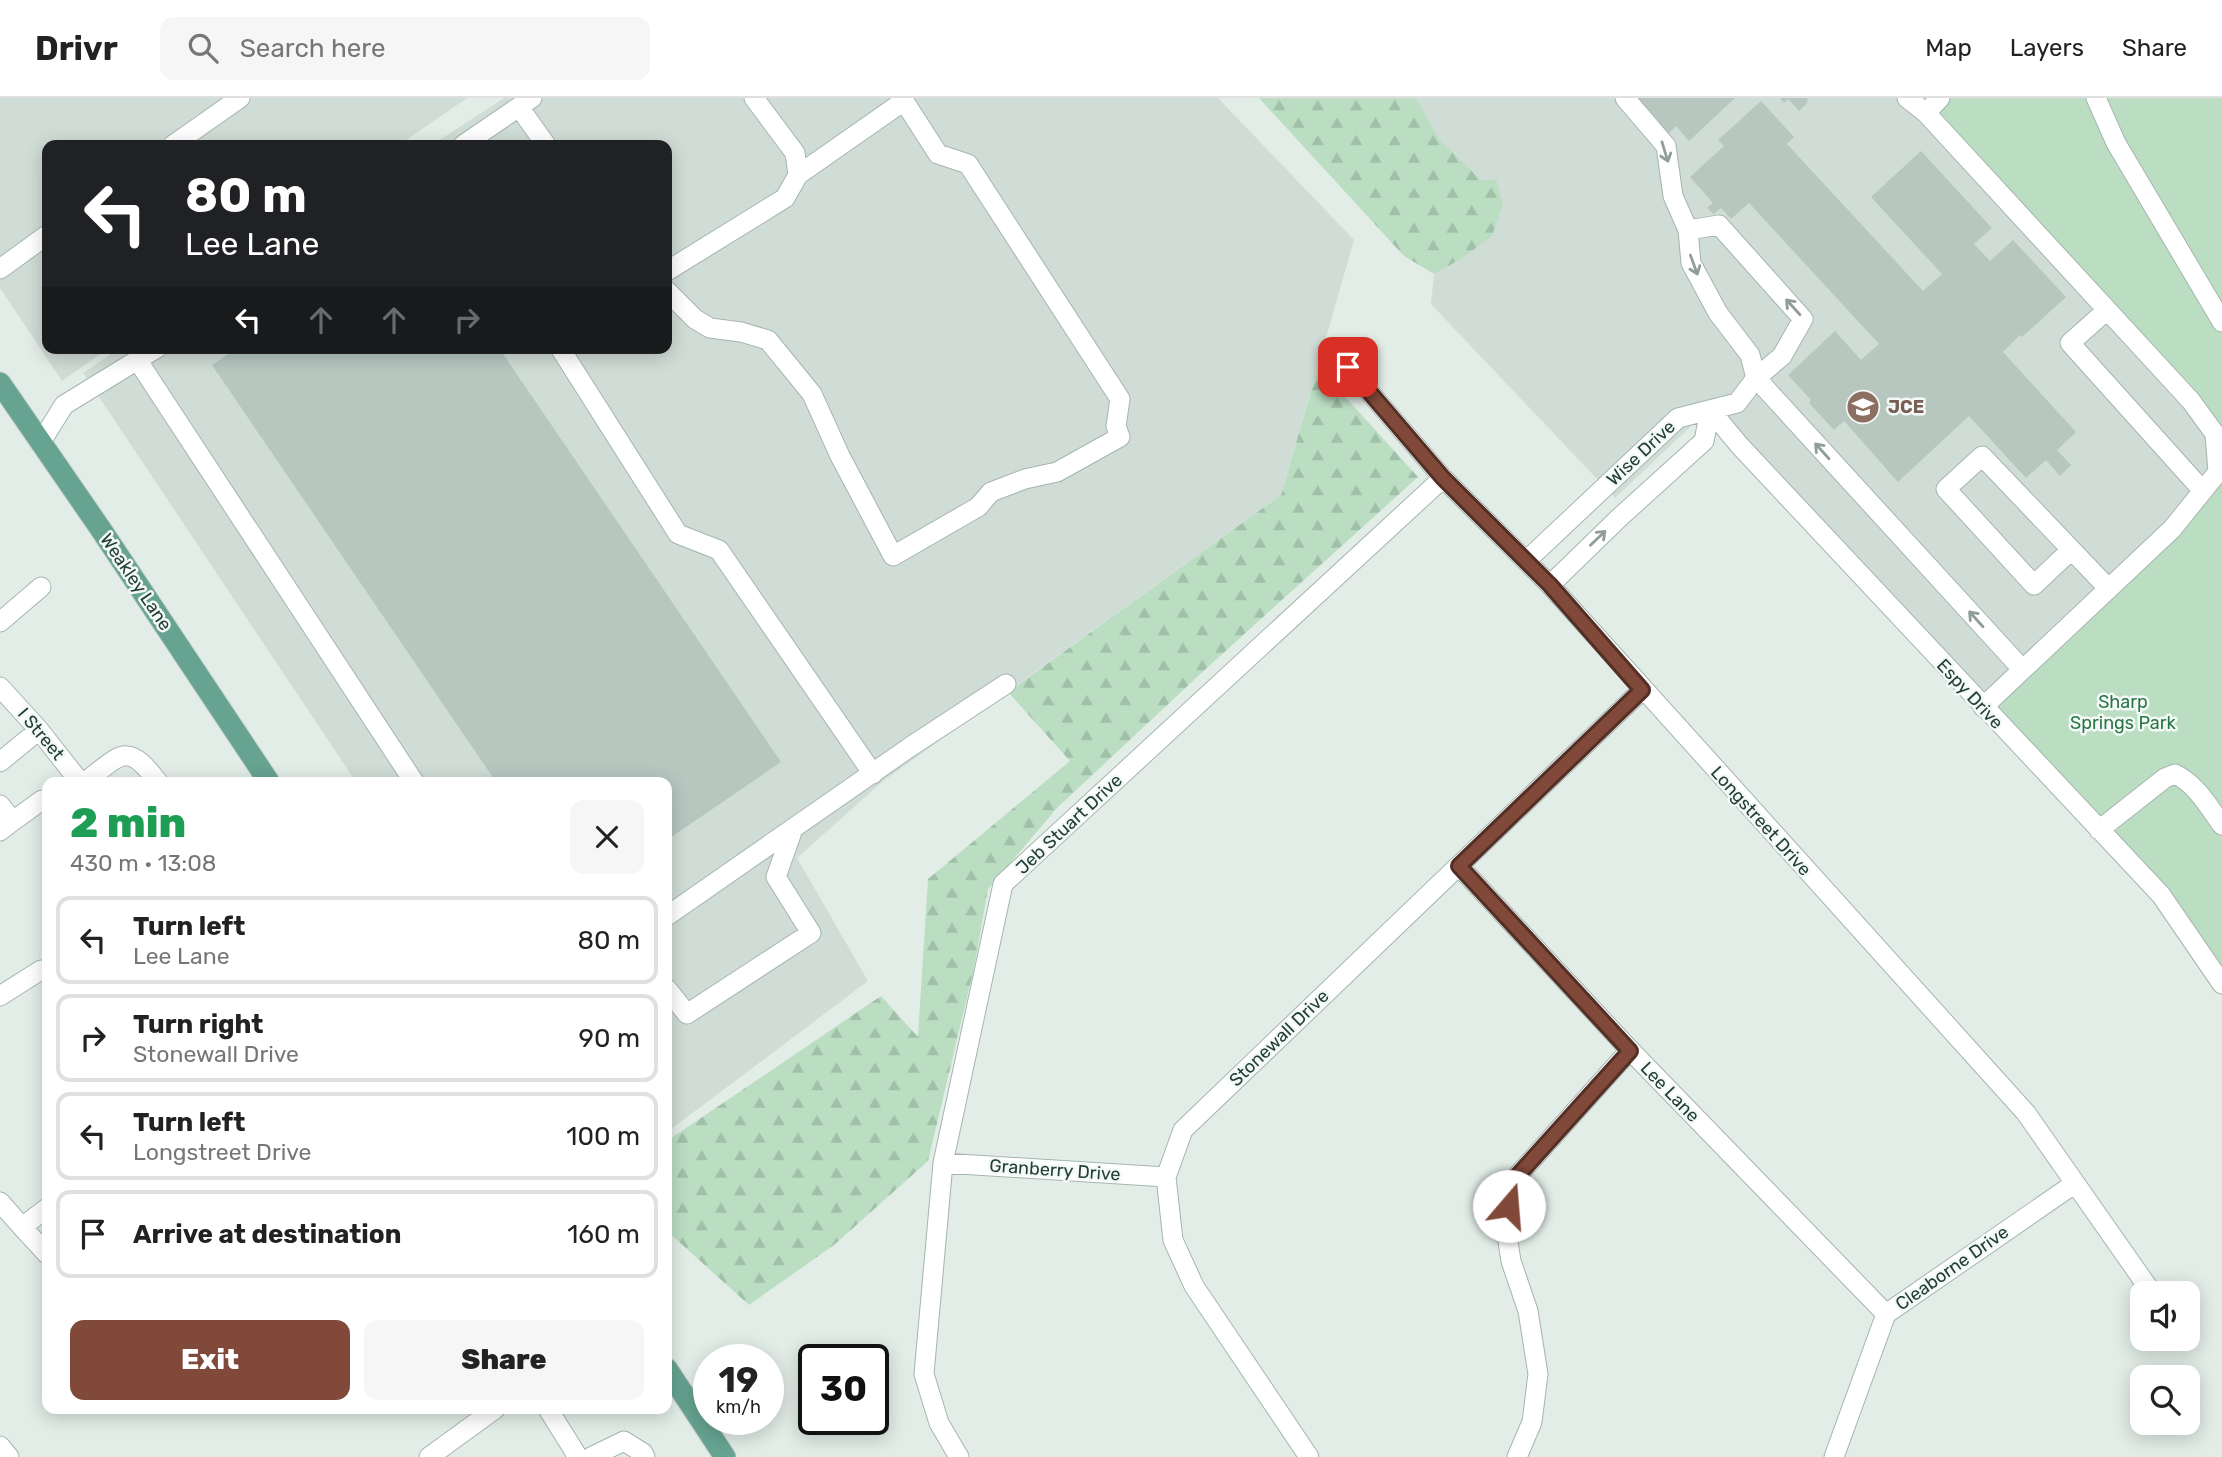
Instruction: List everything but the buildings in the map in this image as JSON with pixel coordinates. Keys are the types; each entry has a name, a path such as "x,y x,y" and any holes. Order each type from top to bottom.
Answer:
{"main road":[{"name":"Weakley Lane","path":"0,383 267,777"},
{"path":"672,1377 725,1457"}],"street":[{"path":"180,140 240,98"},
{"path":"754,98 795,153 798,175"},
{"path":"1625,98 1666,146 1673,195 1688,230 1691,263 1718,313 1750,355 1756,378 2022,669"},
{"path":"1907,98 1926,113 2108,310 2191,401 2215,434 2218,472 2172,529 1983,707"},
{"path":"1926,113 1940,98"},
{"path":"2096,98 2116,143 2222,322"},
{"path":"672,268 785,198 798,175 905,101 938,154 968,164 1113,388 1120,399 1116,426 1120,438 1057,472 1024,478 991,492 978,506 893,556 840,456 812,394 768,340 741,332 710,328 695,319 672,296"},
{"path":"470,140 525,102 544,140"},
{"path":"1688,230 1719,225 1803,319 1782,356 1756,378 1737,402 1710,410"},
{"path":"0,269 42,239"},
{"path":"2108,310 2070,343 2203,491"},
{"path":"41,442 64,405 148,354"},
{"path":"564,354 678,534 719,550 873,774"},
{"path":"138,361 411,777"},
{"name":"Longstreet Drive","path":"1348,367 1443,478 1550,585 2026,1113 2143,1281"},
{"name":"Wise Drive","path":"1526,561 1678,418 1710,410 1704,441 1619,517 1550,585"},
{"name":"Espy Drive","path":"1710,410 1740,446 2161,895 2222,984"},
{"path":"2071,550 2034,585 1945,489 1982,456 2108,588"},
{"name":"Jeb Stuart Drive","path":"959,1457 939,1423 924,1374 943,1163 1003,884 1443,478"},
{"path":"0,622 41,587"},
{"path":"672,913 1006,684"},
{"name":"I Street","path":"0,687 78,777"},
{"name":"Stonewall Drive","path":"1309,1457 1194,1286 1173,1240 1166,1177 1183,1130 1642,690"},
{"path":"0,762 39,730"},
{"path":"89,777 119,756 130,755 142,762 154,777"},
{"path":"2099,830 2165,778 2175,774 2197,792 2222,825"},
{"path":"0,805 6,826 42,800"},
{"path":"672,995 687,1014 811,933 776,877 793,829"},
{"name":"Lee Lane","path":"1459,866 1630,1051 1886,1314"},
{"path":"0,996 41,970"},
{"path":"1517,1457 1532,1422 1538,1374 1528,1311 1511,1261 1506,1229 1511,1183 1630,1051"},
{"name":"Granberry Drive","path":"943,1163 1166,1177"},
{"name":"Cleaborne Drive","path":"1833,1457 1886,1314 2074,1184"},
{"path":"0,1202 42,1249"},
{"path":"22,1227 42,1212"},
{"path":"432,1456 488,1414"},
{"path":"551,1414 578,1457"},
{"path":"591,1457 624,1441 645,1457"},
{"path":"0,1446 9,1457"}],"shaded area":[{"path":"0,98 467,98 406,140 42,140 42,351 0,288"},
{"path":"504,98 1218,98 1354,240 1281,495 882,782 797,858 868,981 672,1128 672,777 353,777 83,373 111,354 672,354 672,140 440,140"},
{"name":"JCE","path":"1416,98 1940,98 2215,434 2218,472 1983,707 1704,414 1615,498 1431,304 1434,274 1461,259 1491,236 1482,181 1438,139"},
{"path":"44,354 100,354 62,381"}],"green space":[{"path":"1259,98 1416,98 1439,139 1482,181 1496,179 1503,204 1492,236 1461,259 1434,274 1404,256"},
{"name":"Sharp Springs Park","path":"1940,98 2222,98 2222,985 2161,895 1983,707 2218,472 2215,434 1926,113"},
{"path":"1318,367 1418,477 1057,808 988,889 974,968 928,1161 834,1245 749,1305 672,1236 672,1138 881,996 918,1037 928,879 1070,761 1008,692 1281,495"}],"place":[{"name":"JCE","path":"1863,407"}],"route":[{"path":"1348,367 1443,478 1550,585 1642,690 1459,866 1630,1051 1511,1183 1509,1206"}]}
